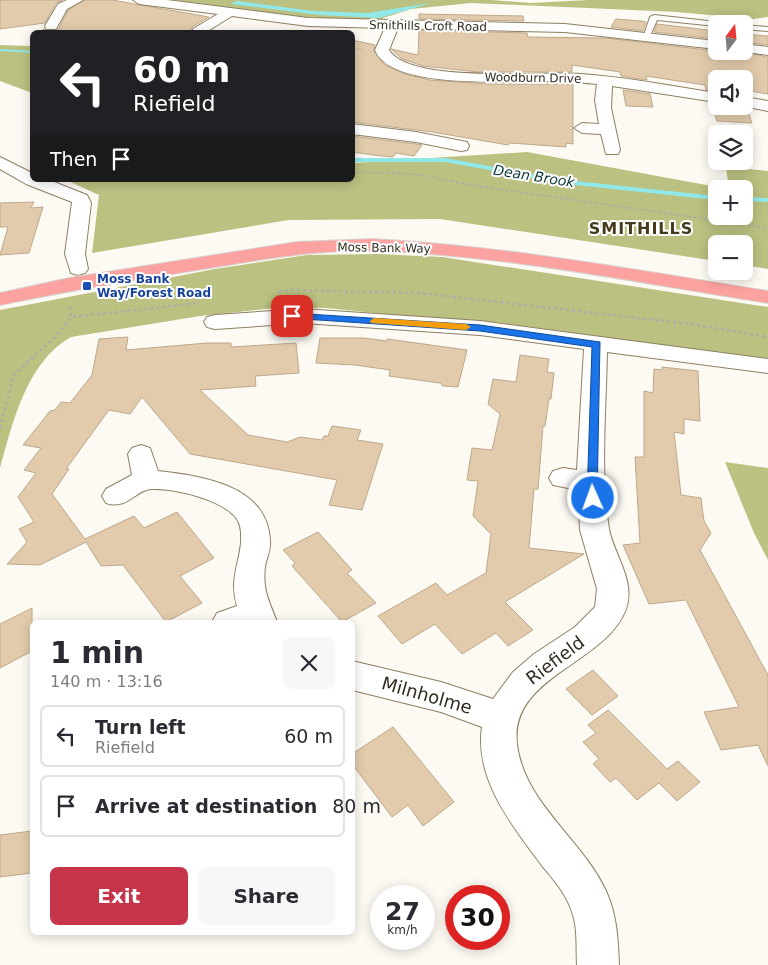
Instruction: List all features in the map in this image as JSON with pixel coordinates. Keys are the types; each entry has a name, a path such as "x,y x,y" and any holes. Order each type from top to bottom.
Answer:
{"highway":[{"name":"Moss Bank Way","path":"0,284 78,269 286,236 369,233 450,237 768,285"},
{"name":"Moss Bank Way","path":"0,299 68,284 297,248 372,245 448,249 534,260 768,298"}],"street":[{"path":"38,21 52,23 62,7 77,0"},
{"name":"Smithills Croft Road","path":"139,0 308,22 392,26 565,28 708,44"},
{"path":"201,30 230,12"},
{"name":"Woodburn Drive","path":"392,26 382,50 384,55 398,64 415,69 452,76 579,78 708,97"},
{"path":"753,49 768,51"},
{"path":"605,81 601,97 602,110 612,150"},
{"path":"753,104 768,106"},
{"path":"582,128 608,129"},
{"path":"355,130 452,146"},
{"path":"0,162 30,178"},
{"path":"38,182 80,199 82,202 75,254 78,269"},
{"path":"215,322 260,324 322,316 480,328 768,366"},
{"name":"Riefield","path":"596,344 577,480 598,546 612,576 610,609 602,622 582,640 528,678 513,694 501,718 498,742 503,767 512,790 578,881 592,907 597,934 598,965"},
{"path":"116,496 144,467 230,498 246,510 254,525 256,543 247,580 249,620"},
{"name":"Milnholme","path":"355,677 441,696 501,718"}],"lane":[{"path":"646,36 654,17 708,23"},
{"path":"753,28 765,29"}],"path":[{"path":"355,172 416,174 477,186 768,228"},
{"path":"0,428 14,375 57,335 71,318"}],"green space":[{"path":"173,0 492,0 531,3 588,0 768,0 768,17 753,19 753,15 710,15 471,3 411,9 374,21 305,17"},
{"path":"0,45 30,46 30,92 0,81"},
{"path":"527,152 708,185 708,225 753,225 753,180 728,180 726,170 768,171 768,269 753,266 753,235 708,235 708,260 440,219 289,220 92,253 99,195 70,182 355,182 355,163"},
{"path":"378,254 442,257 768,307 768,359 493,322 423,318 326,308 275,308 200,316 71,337 56,348 43,361 32,377 16,414 0,468 0,310 215,269 307,255"},
{"path":"725,462 768,468 768,560 754,533"}],"water":[{"path":"236,1 313,11 367,13 431,3 379,18 320,15 231,4"}],"building":[{"path":"0,0 62,0 56,3 45,23 0,29"},
{"path":"85,0 112,0 209,17 192,27 191,30 58,30 68,10"},
{"path":"419,14 523,16 524,21 419,19"},
{"path":"616,19 646,22 643,31 611,27"},
{"path":"657,24 708,30 708,38 654,32"},
{"path":"419,30 527,33 528,37 606,38 708,50 708,60 753,60 753,54 768,57 768,94 753,92 753,70 708,70 708,90 706,90 705,85 646,76 647,80 621,76 620,72 572,65 572,72 478,72 423,66 402,59 391,49 418,55"},
{"path":"753,35 768,36 768,45 753,43"},
{"path":"355,41 375,45 374,51 385,65 405,74 430,80 488,84 573,84 573,144 566,143 566,147 510,143 508,145 432,132 355,122"},
{"path":"623,90 650,94 653,107 626,106"},
{"path":"715,115 749,115 752,123 717,121"},
{"path":"355,136 422,145 414,156 396,153 393,157 355,152"},
{"path":"34,202 31,208 43,207 29,253 0,255 8,227 0,227 0,203"},
{"path":"128,337 126,350 207,343 231,343 231,347 296,343 299,373 255,376 256,386 200,390 248,435 287,442 300,437 322,440 324,436 328,436 332,426 361,430 357,440 383,444 362,510 329,505 337,480 190,454 142,397 130,414 109,410 66,469 69,469 52,494 85,539 134,516 144,528 177,512 214,558 180,576 202,603 170,620 164,620 123,565 101,566 86,542 40,565 7,564 27,542 19,529 34,522 18,497 36,473 24,470 41,448 23,445 50,411 55,410 61,402 70,403 92,375 99,339"},
{"path":"320,338 364,338 387,341 387,339 467,350 458,387 443,386 440,383 389,376 390,370 355,365 316,363"},
{"path":"520,355 549,359 547,372 554,373 551,399 549,399 545,426 543,426 538,489 534,489 529,548 584,554 505,602 533,630 508,646 496,633 462,654 435,624 402,644 378,616 436,583 447,595 486,573 491,534 473,516 478,481 467,480 472,448 492,450 500,414 488,404 493,379 516,382"},
{"path":"662,367 698,371 700,421 684,419 684,434 674,432 681,495 701,498 704,521 711,533 700,550 768,675 768,766 758,745 721,750 704,712 739,707 686,600 649,604 623,545 640,543 635,457 644,457 644,391 653,393 654,369 662,370"},
{"path":"318,532 352,570 347,573 376,603 346,620 340,620 292,566 295,563 283,550"},
{"path":"32,608 30,652 0,668 0,624"},
{"path":"593,670 618,696 592,715 566,689"},
{"path":"608,710 667,769 678,761 700,782 677,801 659,783 637,800 616,778 610,782 593,764 599,759 583,742 596,733 588,725"},
{"path":"393,727 454,802 423,826 408,805 392,817 355,768 355,752"},
{"path":"30,831 30,873 0,877 0,835"}],"waterway":[{"name":"Dean Brook","path":"0,50 30,52"},
{"name":"Dean Brook","path":"355,160 445,160 566,182 708,197"},
{"name":"Dean Brook","path":"753,199 768,200"}],"slow traffic":[{"path":"374,321 466,327"}],"place":[{"name":"Moss Bank Way/Forest Road","path":"87,286"}],"district":[{"name":"SMITHILLS","path":"641,228"}],"route":[{"path":"292,316 322,316 480,328 596,344 593,498"}]}
